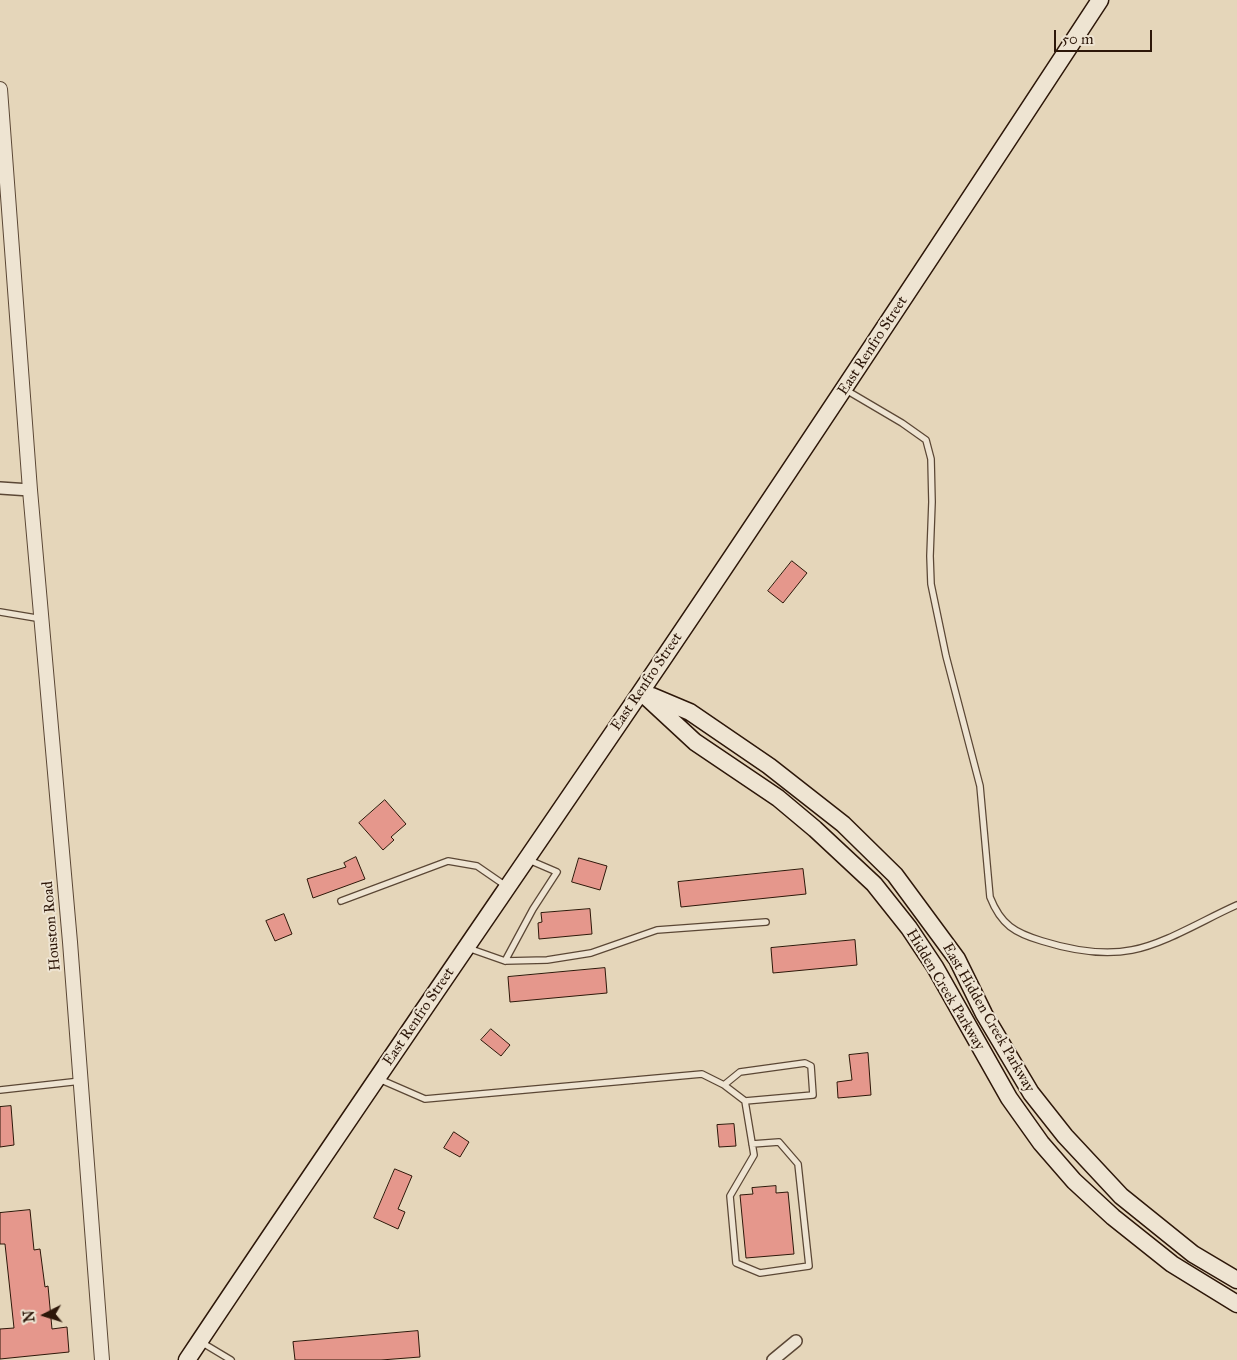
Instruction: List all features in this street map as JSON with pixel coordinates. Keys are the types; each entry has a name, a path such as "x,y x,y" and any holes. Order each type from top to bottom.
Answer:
{"main road":[{"name":"East Renfro Street","path":"187,1360 641,692 844,389 1100,0"},
{"name":"East Hidden Creek Parkway","path":"641,692 690,712 769,766 843,824 895,875 957,959 984,1014 1031,1093 1064,1136 1121,1196 1193,1254 1237,1280"},
{"name":"Hidden Creek Parkway","path":"641,692 695,742 793,810 874,884 909,928 935,967 966,1025 1009,1098 1041,1142 1074,1181 1114,1217 1172,1264 1234,1303"}],"street":[{"name":"Houston Road","path":"0,89 30,490 81,1081 102,1360"},
{"path":"0,488 30,490"},
{"path":"773,1360 796,1340"}],"lane":[{"path":"844,389 902,423 926,440 931,459 931,584 946,656 980,786 990,898 996,913 1011,930 1030,938 1057,946 1111,953 1133,950 1157,942 1237,906"},
{"path":"0,612 42,619"},
{"path":"505,960 533,909 557,872 527,858"},
{"path":"341,901 448,861 477,866 508,887"},
{"path":"466,947 505,960 547,960 591,953 657,930 766,922"},
{"path":"724,1084 740,1072 805,1063 812,1066 813,1095 745,1101"},
{"path":"377,1078 425,1099 702,1074 724,1084 745,1101 752,1144 754,1155 730,1196 736,1263 760,1273 809,1266 798,1164 779,1142 752,1144"},
{"path":"0,1090 81,1081"},
{"path":"200,1341 231,1360"}],"building":[{"path":"792,561 807,573 783,603 768,591"},
{"path":"385,800 406,824 391,837 394,840 383,850 359,823"},
{"path":"356,857 365,879 313,898 307,879 346,867 344,863"},
{"path":"579,858 607,866 600,890 572,882"},
{"path":"803,869 806,894 681,907 678,882"},
{"path":"590,909 592,934 539,939 538,923 542,922 541,913"},
{"path":"284,914 292,934 275,941 266,921"},
{"path":"855,940 857,965 773,973 771,948"},
{"path":"605,968 607,993 510,1002 508,977"},
{"path":"491,1029 510,1045 501,1056 481,1040"},
{"path":"868,1053 871,1095 838,1098 837,1082 852,1080 849,1055"},
{"path":"11,1106 14,1145 0,1147 0,1107"},
{"path":"734,1124 736,1146 719,1147 717,1125"},
{"path":"454,1132 469,1142 460,1157 444,1148"},
{"path":"395,1169 412,1176 398,1209 405,1212 398,1229 374,1218"},
{"path":"776,1186 776,1193 788,1192 794,1254 746,1258 740,1195 753,1194 752,1188"},
{"path":"30,1210 34,1250 40,1249 45,1287 48,1286 52,1329 67,1327 69,1352 0,1359 0,1329 14,1328 5,1244 0,1244 0,1213"},
{"path":"418,1331 420,1357 381,1360 295,1360 293,1342"}]}
